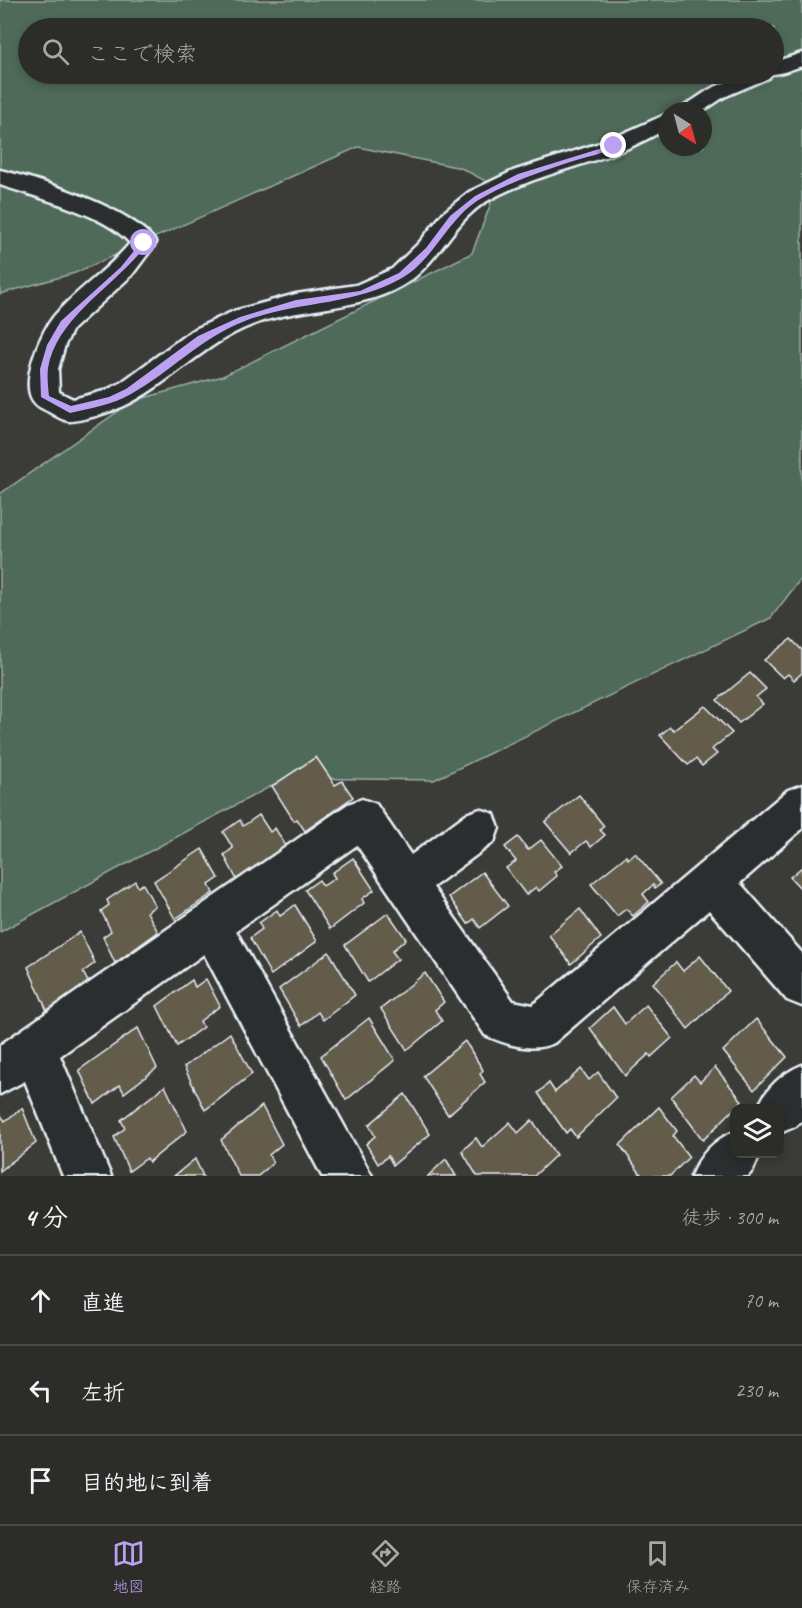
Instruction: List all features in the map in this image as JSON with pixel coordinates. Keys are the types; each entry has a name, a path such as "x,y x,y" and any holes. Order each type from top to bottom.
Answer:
{"street":[{"path":"784,65 802,59"},
{"path":"702,102 738,84"},
{"path":"0,177 72,202 138,233 144,243 123,269 63,323 51,345 44,369 45,397 70,410 111,400 129,391 201,338 243,318 296,303 361,293 401,275 428,249 452,218 477,197 521,176 614,146 658,125"},
{"path":"87,1176 17,1060 362,818 500,1020 539,1028 802,804"},
{"path":"406,883 480,828"},
{"path":"711,881 802,985"},
{"path":"210,924 348,1176"},
{"path":"784,1106 802,1088"},
{"path":"715,1176 733,1158"}],"green space":[{"path":"0,0 802,0 802,577 771,618 434,780 286,778 0,932 0,494 133,401 223,376 472,253 497,187 461,168 358,147 75,273 0,294"}],"building":[{"path":"791,639 802,650 802,673 794,680 788,674 783,678 764,660"},
{"path":"750,673 766,689 756,697 763,704 739,723 717,700"},
{"path":"705,706 732,733 712,749 717,754 702,766 696,759 688,765 660,735 670,727 674,730"},
{"path":"316,757 335,785 342,781 353,797 305,831 297,819 294,821 272,786"},
{"path":"579,795 604,826 600,830 605,835 591,847 586,841 571,853 545,822"},
{"path":"259,815 270,832 275,828 286,846 237,880 224,855 233,848 223,832 240,820 243,826"},
{"path":"518,837 528,850 541,840 562,866 554,872 557,876 539,891 536,887 526,895 506,868 516,861 505,847"},
{"path":"202,849 219,878 209,885 213,893 175,919 154,881"},
{"path":"635,853 661,884 655,888 653,885 643,894 649,902 633,916 626,909 617,916 591,884 626,856 628,859"},
{"path":"353,858 374,890 362,899 364,903 330,929 305,890 319,880 323,886 335,878 332,873"},
{"path":"802,867 802,890 790,877"},
{"path":"482,872 508,906 480,928 474,919 468,924 449,897"},
{"path":"135,881 138,887 143,884 155,906 147,912 158,932 115,963 103,937 111,931 101,911 109,905 107,900"},
{"path":"295,905 317,941 271,975 250,938 262,929 259,923 277,910 280,916"},
{"path":"580,909 601,938 571,964 549,935"},
{"path":"388,913 406,939 392,951 398,959 368,982 345,945"},
{"path":"80,932 95,963 83,972 89,984 48,1013 28,967"},
{"path":"329,952 355,995 323,1020 318,1012 301,1026 279,989"},
{"path":"700,956 728,991 688,1029 653,983 676,962 683,971"},
{"path":"425,973 444,1002 435,1010 442,1021 407,1050 381,1009"},
{"path":"206,979 220,1006 200,1021 203,1027 177,1046 157,1006 192,980 195,987"},
{"path":"646,1005 672,1038 651,1057 649,1054 625,1076 590,1028 613,1007 625,1024"},
{"path":"369,1018 395,1060 346,1100 321,1056"},
{"path":"756,1019 787,1057 754,1090 723,1051"},
{"path":"138,1028 157,1068 124,1093 120,1085 95,1104 79,1070"},
{"path":"230,1033 252,1074 205,1110 184,1067"},
{"path":"465,1041 483,1070 480,1074 485,1082 448,1115 423,1076"},
{"path":"715,1067 742,1101 739,1104 730,1104 730,1113 703,1140 671,1097 694,1075 700,1082"},
{"path":"581,1069 589,1080 598,1072 616,1098 576,1137 570,1129 566,1133 538,1093 549,1083 555,1092"},
{"path":"165,1086 187,1131 149,1162 147,1158 129,1171 114,1137 125,1128 121,1120"},
{"path":"405,1094 430,1134 393,1165 388,1156 378,1164 366,1144 375,1136 369,1125"},
{"path":"262,1106 282,1144 269,1155 273,1163 258,1176 239,1176 221,1140"},
{"path":"659,1107 677,1131 673,1136 689,1157 670,1176 642,1176 620,1145"},
{"path":"22,1108 36,1143 0,1171 0,1114 5,1121"},
{"path":"532,1120 556,1155 534,1176 477,1176 462,1151 476,1138 482,1147 510,1122 518,1133"},
{"path":"195,1159 203,1176 174,1176"},
{"path":"446,1159 456,1176 428,1176"}],"route":[{"path":"144,243 123,269 63,323 51,345 44,369 45,397 70,410 111,400 129,391 201,338 243,318 296,303 361,293 401,275 428,249 452,218 477,197 521,176 614,146"}]}
